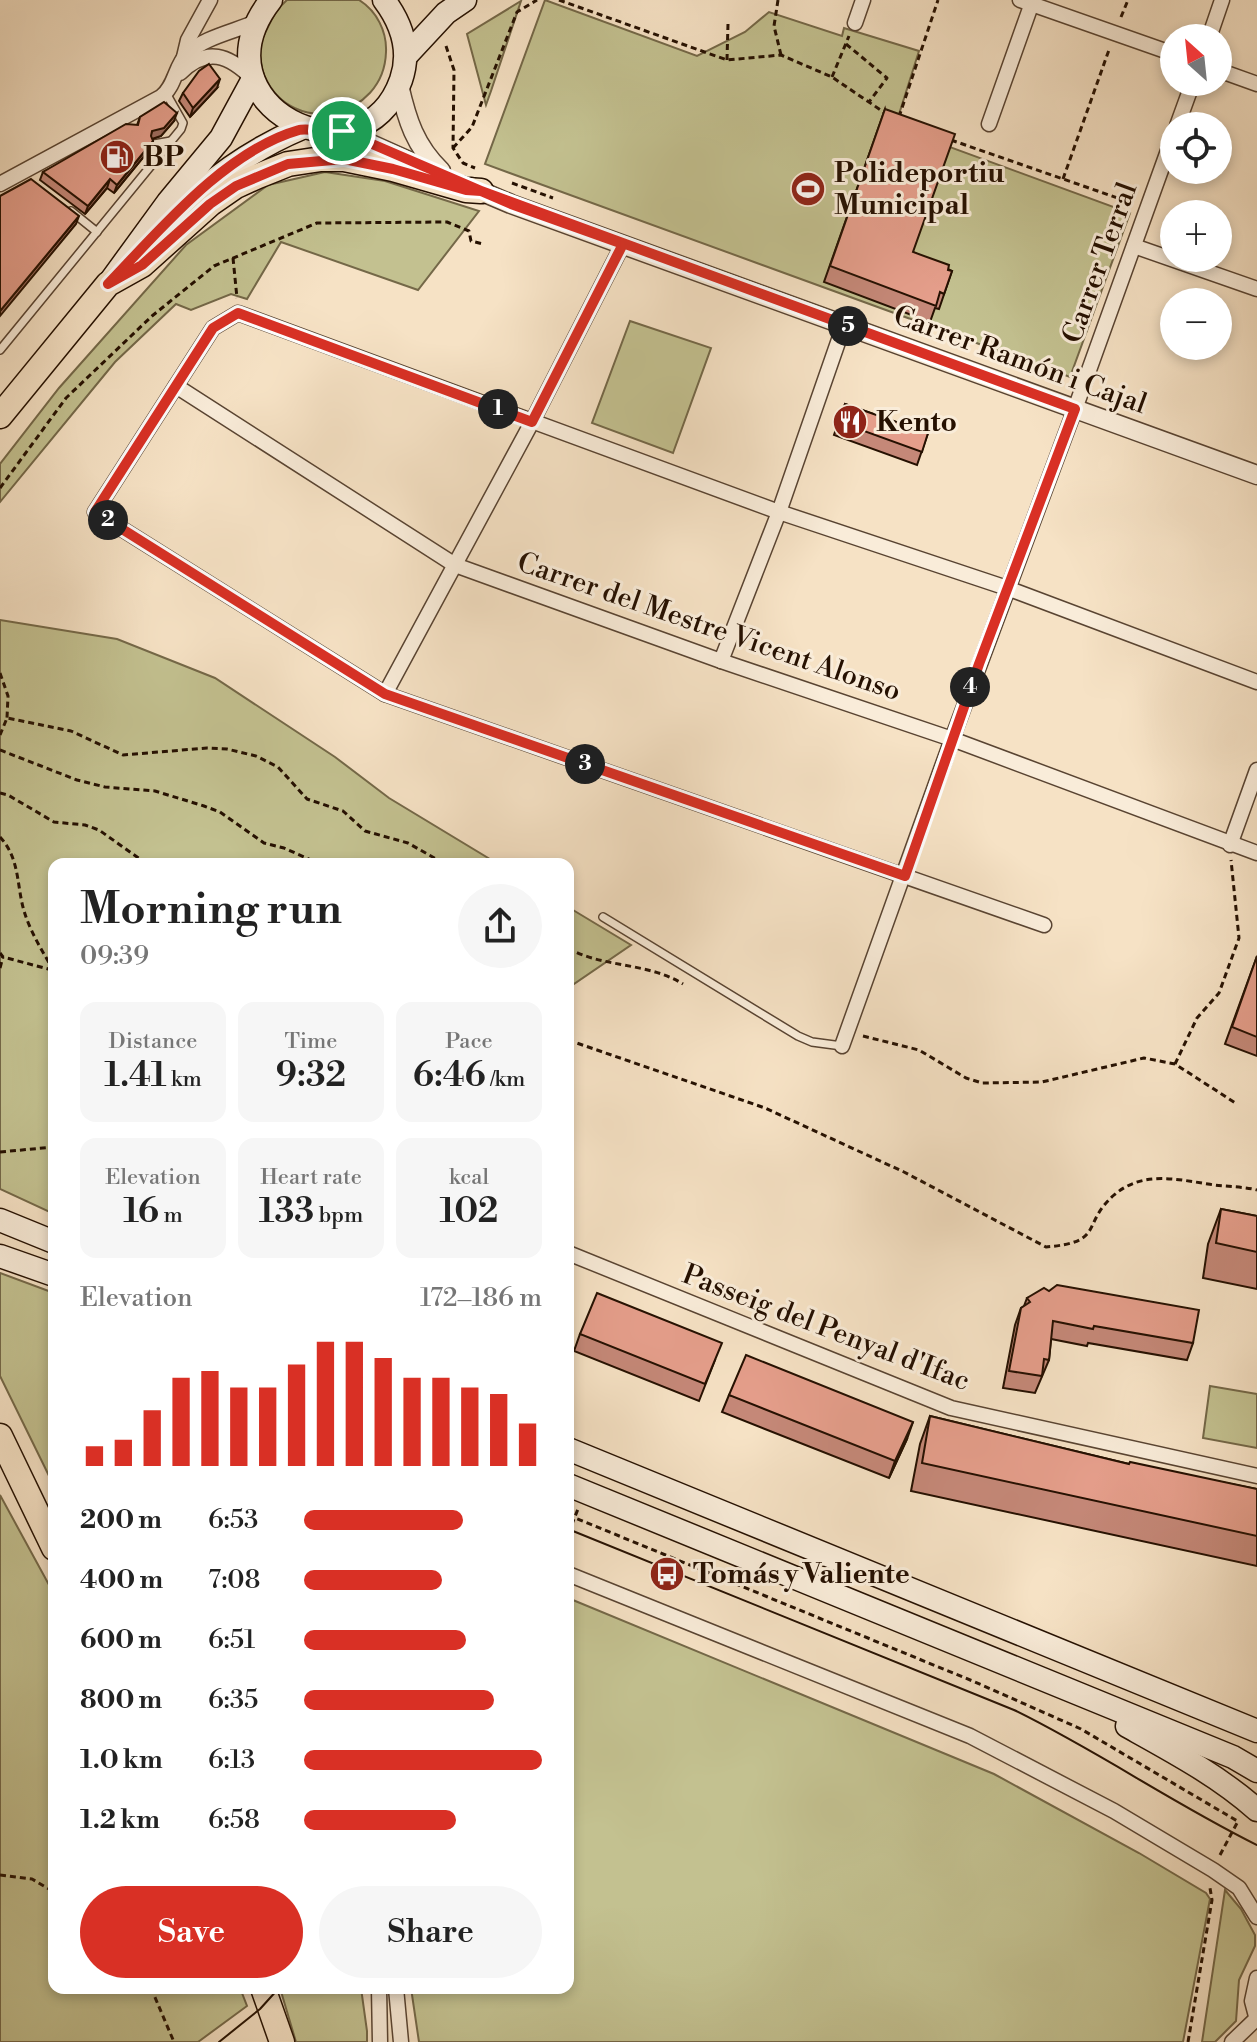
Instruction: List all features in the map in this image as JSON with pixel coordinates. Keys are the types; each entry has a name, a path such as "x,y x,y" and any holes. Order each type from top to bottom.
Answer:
{"main road":[{"path":"261,9 249,50 253,79 264,100 281,117 302,128 322,132 342,131 370,120 392,99 399,85 406,56 400,26 385,0"},
{"path":"406,56 446,13 465,0"},
{"path":"0,416 221,138 253,79"},
{"path":"108,284 162,227 216,177 272,141 302,128"},
{"path":"108,284 142,265 210,204 236,186 288,164 344,159 466,190 481,191"},
{"path":"0,1220 48,1240"},
{"path":"0,1256 48,1273"},
{"path":"0,1436 46,1526"},
{"path":"574,1451 1257,1731"},
{"path":"0,1470 11,1488 46,1526"},
{"path":"574,1487 1233,1757 1257,1771"},
{"path":"1020,1669 1130,1728 1240,1795 1247,1819"},
{"path":"265,1994 282,2042"}],"street":[{"path":"0,184 29,174 166,93 184,57 188,40 210,0"},
{"path":"855,23 863,0"},
{"path":"1214,24 1222,0"},
{"path":"989,124 1028,1 1160,49"},
{"path":"184,57 261,9"},
{"path":"174,79 192,62 210,56 238,64 253,79"},
{"path":"1232,75 1257,84"},
{"name":"Carrer Ramón i Cajal","path":"399,85 409,126 417,143 449,178"},
{"name":"Carrer Ramón i Cajal","path":"342,131 481,191 1257,475"},
{"name":"Carrer Terral","path":"845,1040 1160,172"},
{"path":"385,694 532,422 623,244"},
{"path":"1134,246 1257,289"},
{"path":"1044,925 385,694 95,512 213,328 238,313 779,512 1007,588 1257,682"},
{"path":"721,661 779,512 844,325"},
{"name":"Carrer del Mestre Vicent Alonso","path":"176,386 455,565 721,661 952,739 1257,853"},
{"path":"1230,845 1257,770"},
{"name":"Passeig del Penyal d'Ifac","path":"574,1255 951,1408 1257,1476"},
{"path":"574,1576 970,1736 1114,1811 1213,1870 1239,1888 1257,1917"},
{"path":"1232,2042 1257,2020 1252,2001 1257,1978"},
{"path":"379,1994 380,2042"},
{"path":"397,1994 401,2042"}],"lane":[{"path":"0,350 183,123 166,93"},
{"path":"100,130 128,125"},
{"path":"154,144 171,141"},
{"path":"58,201 97,232"},
{"path":"603,917 798,1036 812,1042 845,1040"}],"path":[{"path":"453,148 472,127 517,12 537,0"},
{"path":"559,0 727,60 781,55 832,77 906,124"},
{"path":"778,0 774,26 781,55"},
{"path":"898,121 938,0"},
{"path":"1063,179 1128,0"},
{"path":"832,77 855,23"},
{"path":"727,60 728,24"},
{"path":"846,44 887,78 869,102"},
{"path":"940,136 1147,208"},
{"path":"233,258 238,313"},
{"path":"0,673 8,696 7,718 0,735"},
{"path":"7,718 71,731 123,755 207,748 244,752 278,767 307,799 343,811 365,831 408,843 434,858"},
{"path":"0,750 77,780 105,787 155,791 212,809 264,843 306,858"},
{"path":"0,793 54,822 85,825 99,830 139,858"},
{"path":"0,837 10,848 25,914 48,958"},
{"path":"1175,1064 1197,1018 1219,993 1239,938 1230,845"},
{"path":"574,951 664,974 683,984"},
{"path":"0,968 1,955 48,968"},
{"path":"845,1040 919,1050 966,1078 982,1083 1042,1082 1144,1058 1175,1064 1237,1104"},
{"path":"574,1042 765,1108 904,1172 1046,1247 1083,1240 1107,1202 1123,1188 1140,1181 1171,1178 1257,1190"},
{"path":"0,1152 48,1148"},
{"path":"574,1517 975,1682 1081,1729 1247,1819 1208,1880 1212,1900 1188,2042"},
{"path":"0,1875 32,1879 48,1888"},
{"path":"154,1994 174,2042"}],"shaded area":[{"path":"287,0 359,0 376,16 383,30 386,52 381,75 370,93 354,105 335,112 315,114 295,108 278,96 265,77 260,56 264,35"},
{"name":"Polideportiu Municipal","path":"545,0 697,56 745,32 769,12 842,36 844,28 919,51 895,127 1130,213 1070,377 485,164"},
{"path":"521,1 491,91 486,105 467,34"},
{"path":"325,172 385,181 479,211 418,290 281,242 247,299 231,294 191,310 176,304 115,362 0,502 0,464 59,388 186,245 268,185"},
{"path":"630,321 711,348 673,453 592,423"},
{"path":"0,620 117,639 215,678 335,757 389,798 488,858 48,858 48,1211 0,1189"},
{"path":"574,911 631,945 574,984"},
{"path":"0,1273 48,1291 48,1474 0,1376"},
{"path":"1210,1386 1257,1394 1257,1448 1203,1438"},
{"path":"0,1495 48,1583 48,1994 242,1994 247,2006 198,2042 0,2042"},
{"path":"574,1600 994,1774 1139,1853 1206,1893 1210,1899 1183,2042 419,2042 412,1994 574,1994"},
{"path":"1225,1890 1241,1909 1255,1935 1255,1946 1239,1980 1236,2021 1215,2042 1202,2042"},
{"path":"282,1994 362,1994 367,2042 296,2042"}],"building":[{"path":"209,64 220,79 193,108 183,93 199,71"},
{"path":"164,102 177,113 164,128 152,131 153,141 117,185 110,179 88,206 43,172 126,124 138,125 140,117"},
{"path":"885,109 955,134 913,252 949,265 948,270 952,271 936,306 830,266"},
{"path":"31,179 79,216 0,311 0,196"},
{"path":"845,404 928,433 922,452 839,422"},
{"path":"1257,956 1257,1037 1232,1027"},
{"path":"1221,1209 1257,1216 1257,1252 1216,1243"},
{"path":"1057,1285 1199,1310 1193,1343 1053,1321 1049,1360 1044,1359 1042,1376 1009,1371 1021,1308 1030,1302 1027,1298 1044,1288 1049,1291"},
{"path":"597,1293 722,1343 705,1384 580,1334"},
{"path":"746,1355 913,1422 895,1461 729,1395"},
{"path":"930,1416 1129,1464 1257,1489 1257,1536 922,1463"}],"tram line":[{"path":"574,1531 1014,1710 1257,1845"},
{"path":"219,2042 274,1994"}],"place":[{"name":"BP","path":"117,157"},
{"name":"Polideportiu Municipal","path":"808,189"},
{"name":"Kento","path":"850,422"},
{"name":"Tomás y Valiente","path":"667,1574"}],"route":[{"path":"342,131 322,132 302,128 250,153 191,198 108,284 142,265 210,204 236,186 288,164 344,159 393,169 438,184 481,191 1075,409 979,664 905,876 385,694 95,512 213,328 238,313 532,422 623,244 511,204 481,191 405,160 342,131"}]}
